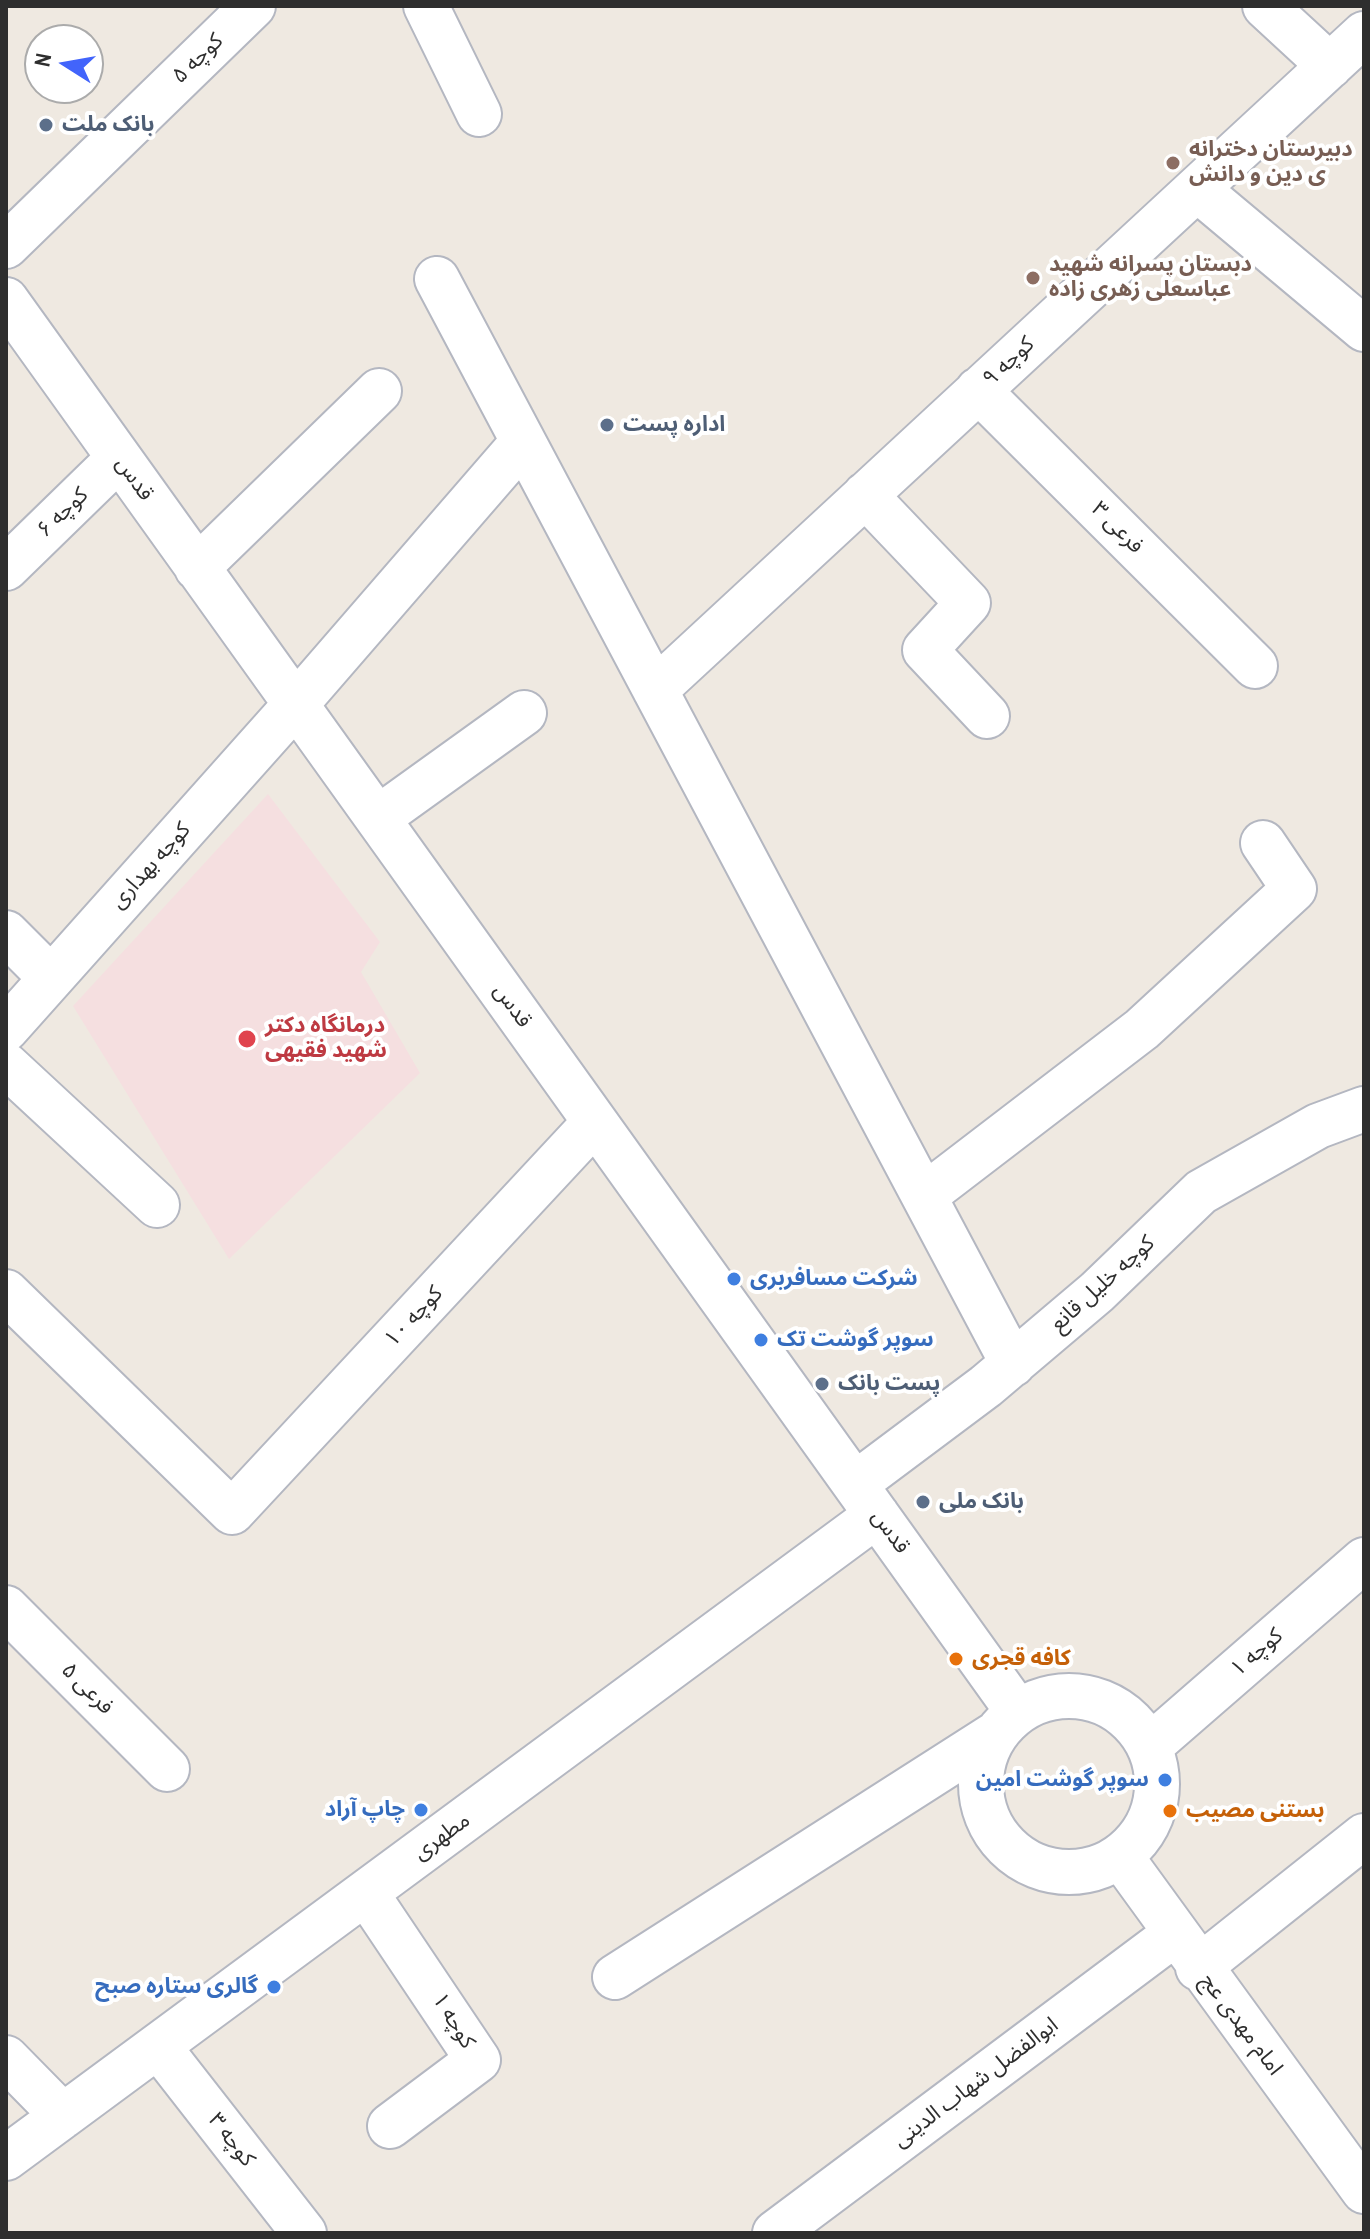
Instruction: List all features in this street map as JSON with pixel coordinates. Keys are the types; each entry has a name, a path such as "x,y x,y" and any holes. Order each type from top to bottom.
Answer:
{"street":[{"name":"کوچه ۵","path":"6,246 253,6"},
{"path":"426,6 479,114"},
{"path":"1265,6 1330,66"},
{"name":"کوچه ۹","path":"655,690 1364,34"},
{"path":"1197,189 1364,329"},
{"path":"437,279 1013,1364"},
{"name":"قدس","path":"6,300 866,1500 1008,1722"},
{"name":"فرعی ۳","path":"978,390 1255,666"},
{"path":"197,568 379,391"},
{"name":"کوچه بهداری","path":"6,1029 296,704 523,442"},
{"name":"کوچه ۶","path":"6,568 119,458"},
{"path":"865,495 968,603 925,650 987,716"},
{"path":"378,818 524,713"},
{"path":"924,1196 1142,1029 1294,889 1263,843"},
{"path":"6,933 51,978"},
{"path":"6,1065 157,1205"},
{"name":"کوچه خلیل قانع","path":"866,1500 1013,1364 1097,1292 1201,1192 1318,1126 1364,1109"},
{"name":"کوچه ۱۰","path":"6,1292 232,1512 595,1122"},
{"name":"مطهری","path":"6,2158 366,1893 866,1500"},
{"name":"کوچه ۱","path":"1150,1746 1364,1560"},
{"name":"فرعی ۵","path":"6,1608 167,1769"},
{"path":"615,1977 1008,1722 1047,1697 1077,1696 1098,1701 1133,1720 1150,1746 1157,1775 1155,1808 1141,1835 1121,1857 1092,1872 1062,1874 1030,1865 1005,1848 989,1822 981,1793 983,1761 1008,1722"},
{"name":"ابوالفضل شهاب الدینی","path":"775,2233 1187,1951 1364,1836"},
{"name":"امام مهدی عج","path":"1121,1857 1187,1951 1349,2142 1364,2191"},
{"name":"کوچه ۱","path":"366,1893 478,2060 390,2126"},
{"name":"کوچه ۳","path":"158,2046 304,2233"},
{"path":"6,2058 63,2116"}],"shaded area":[{"name":"درمانگاه دکتر شهید فقیهی","path":"268,794 380,942 361,972 420,1073 229,1259 73,1006"}],"place":[{"name":"بانک ملت","path":"46,125"},
{"name":"دبیرستان دخترانه ی دین و دانش","path":"1173,163"},
{"name":"دبستان پسرانه شهید عباسعلی زهری زاده","path":"1033,278"},
{"name":"اداره پست","path":"607,425"},
{"name":"درمانگاه دکتر شهید فقیهی","path":"247,1039"},
{"name":"شرکت مسافربری","path":"734,1279"},
{"name":"سوپر گوشت تک","path":"761,1340"},
{"name":"پست بانک","path":"822,1384"},
{"name":"بانک ملی","path":"923,1502"},
{"name":"کافه قجری","path":"956,1659"},
{"name":"سوپر گوشت امین","path":"1165,1780"},
{"name":"چاپ آراد","path":"421,1810"},
{"name":"بستنی مصیب","path":"1170,1811"},
{"name":"گالری ستاره صبح","path":"274,1987"}]}
